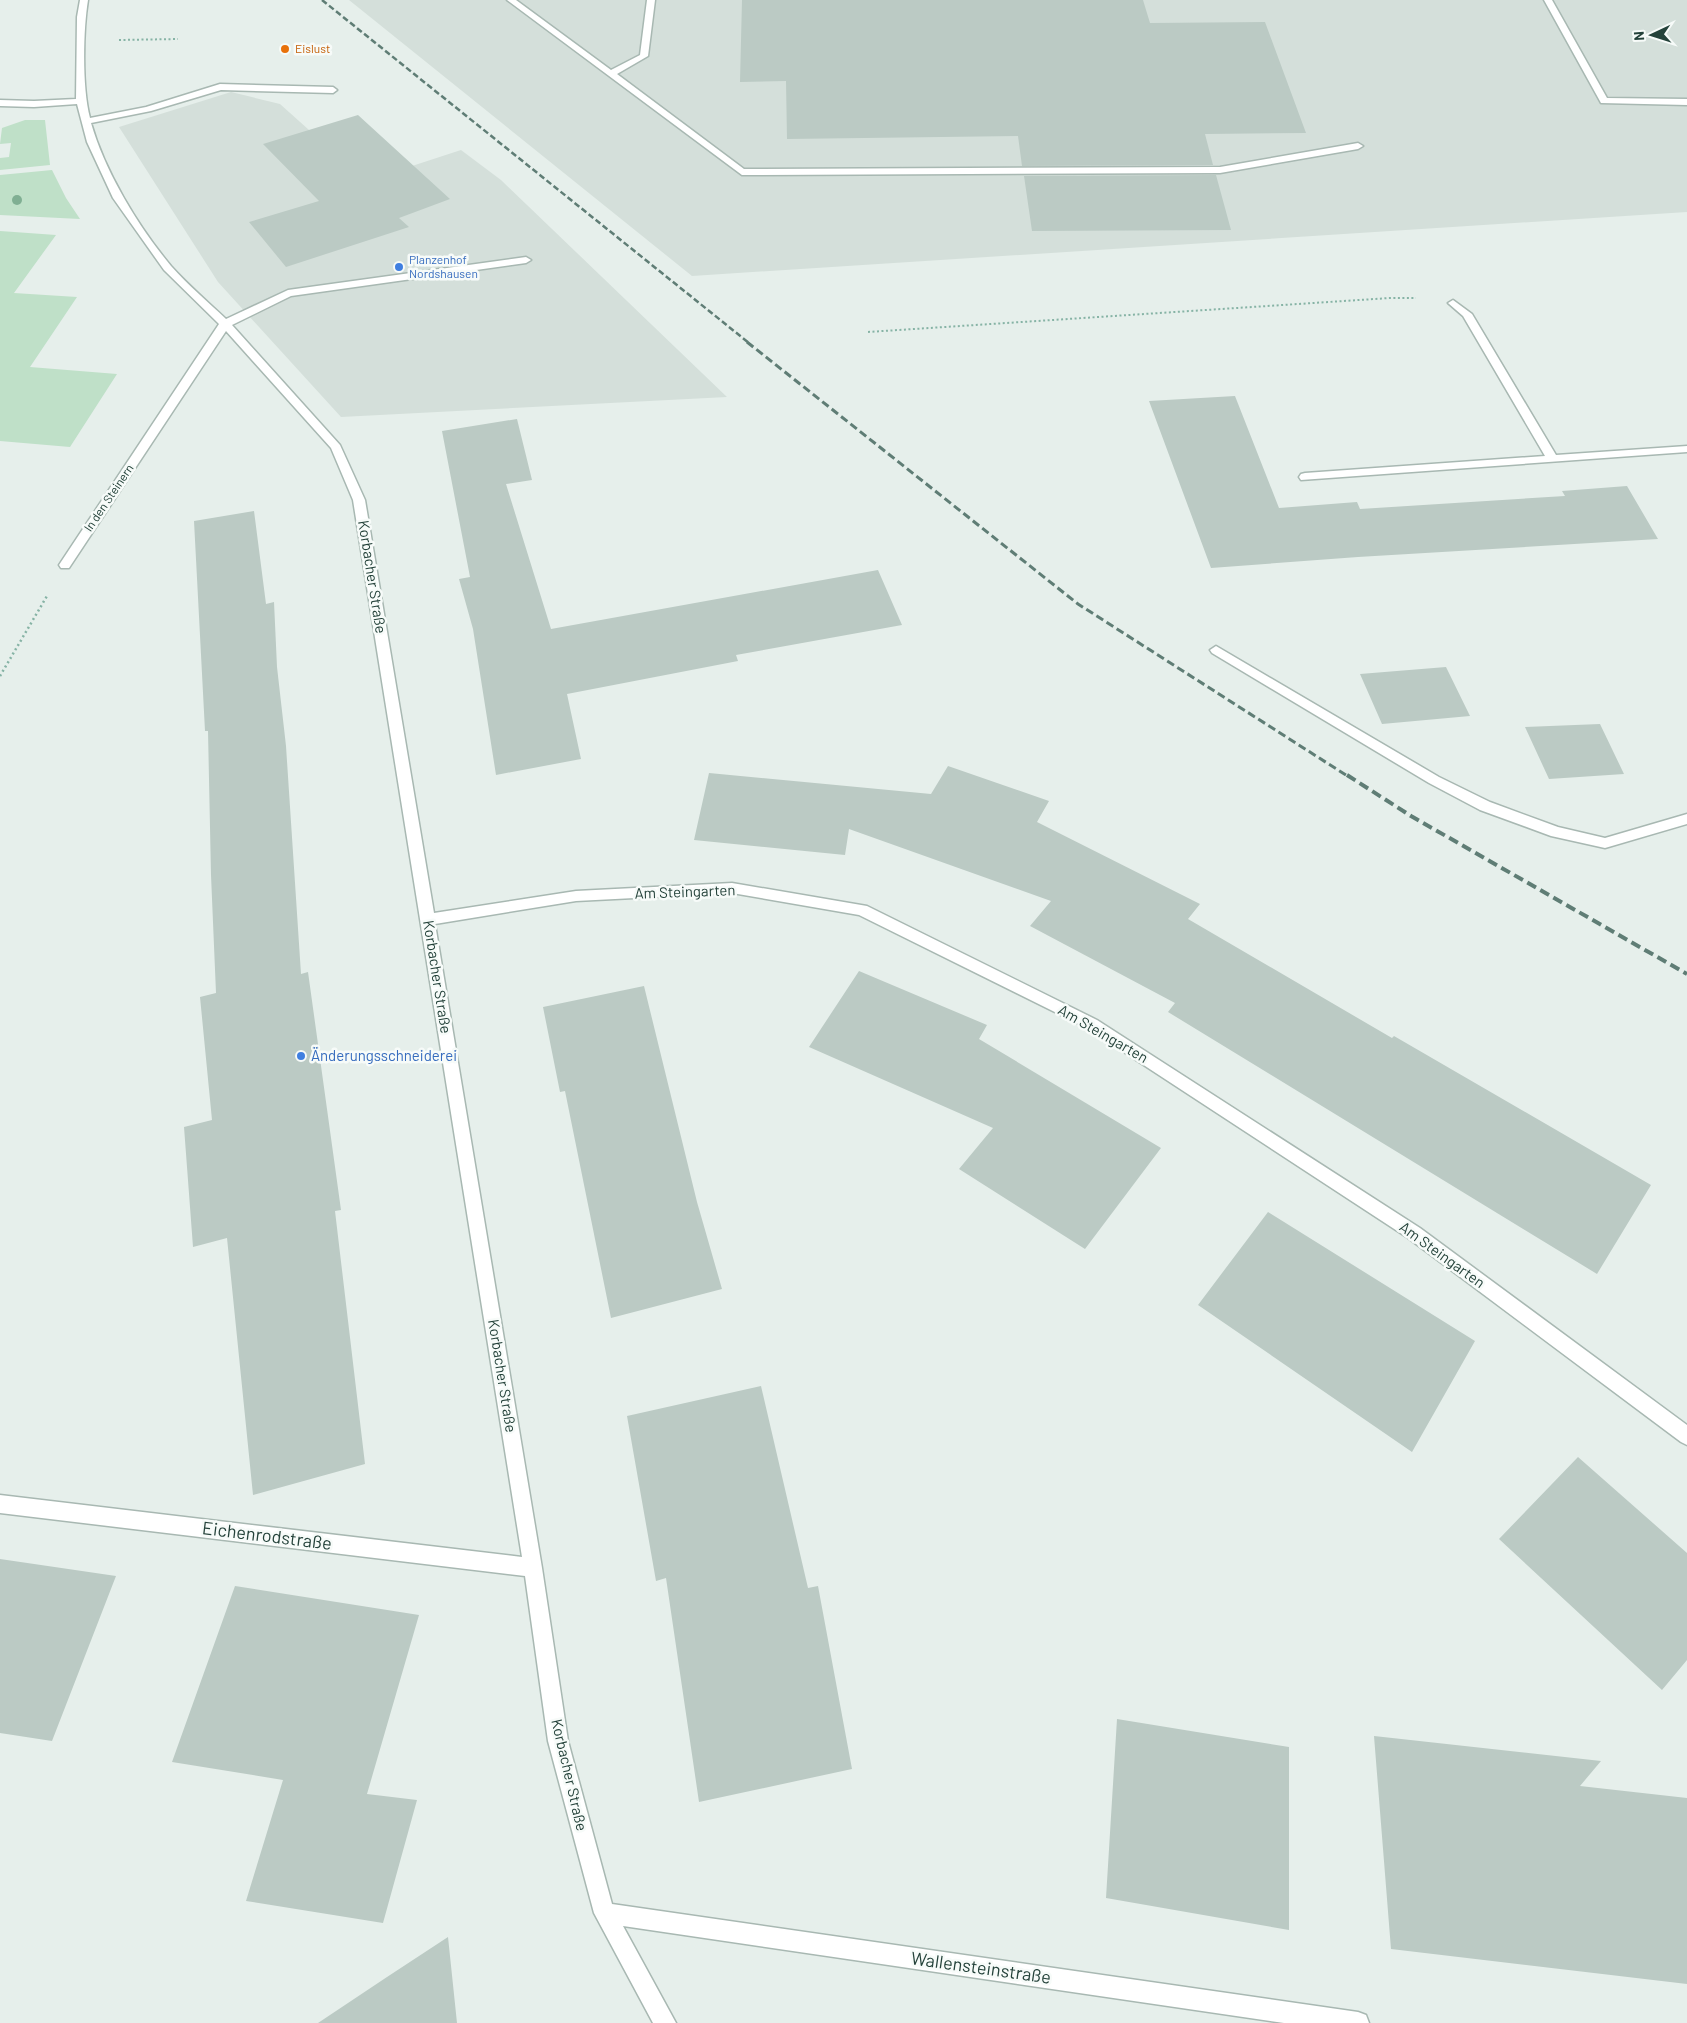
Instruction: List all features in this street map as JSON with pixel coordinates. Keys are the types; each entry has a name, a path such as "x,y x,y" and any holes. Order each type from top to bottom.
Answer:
{"street":[{"name":"Korbacher Straße","path":"84,0 81,16 81,100 92,142 118,198 168,268 225,324 336,447 360,500 533,1568 558,1742 604,1913 665,2023"},
{"path":"511,0 742,172 1220,170 1358,146"},
{"path":"611,74 644,56 651,0"},
{"path":"1548,0 1604,101 1687,102"},
{"path":"87,121 148,109 220,87 333,90"},
{"path":"0,102 34,104 81,100"},
{"path":"225,324 288,293 526,260"},
{"path":"1453,303 1467,314 1553,459"},
{"name":"In den Steinern","path":"65,565 225,324"},
{"path":"1305,477 1687,449"},
{"path":"1216,650 1434,780 1477,802 1556,832 1605,843 1687,819"},
{"name":"Am Steingarten","path":"427,920 576,896 732,888 862,910 1092,1024 1414,1233 1687,1436"},
{"name":"Eichenrodstraße","path":"0,1504 533,1568"},
{"name":"Wallensteinstraße","path":"604,1913 1358,2023"}],"path":[{"path":"868,332 1189,313 1390,298 1418,298 1453,303"},
{"path":"0,676 65,565"}],"shaded area":[{"path":"349,0 1687,0 1687,212 692,276"},
{"name":"Planzenhof Nordshausen","path":"231,92 280,104 366,181 461,150 501,180 727,397 341,417 218,282 119,127"}],"green space":[{"path":"25,120 45,120 50,165 0,170 0,158 9,157 11,143 0,144 2,128"},
{"path":"52,170 66,198 80,219 0,215 0,175"},
{"path":"0,231 56,235 14,293 77,297 30,367 117,374 70,447 0,441"}],"building":[{"path":"742,0 1143,0 1150,23 1265,22 1306,133 1205,134 1213,165 1022,166 1018,136 787,139 786,81 740,82"},
{"path":"358,115 450,199 399,218 409,227 286,267 249,222 319,201 263,144"},
{"path":"1216,175 1231,230 1032,231 1024,176"},
{"path":"1235,396 1279,508 1357,502 1360,509 1565,496 1562,491 1627,486 1658,539 1211,568 1149,401"},
{"path":"517,419 532,480 506,484 551,629 878,570 902,625 736,655 738,661 567,694 581,759 496,775 473,629 459,579 470,577 442,431"},
{"path":"254,511 266,604 274,602 277,667 286,746 301,974 308,972 341,1210 335,1211 365,1464 253,1495 227,1238 193,1247 184,1127 212,1120 200,997 216,993 208,731 205,731 194,521"},
{"path":"1446,667 1470,716 1382,724 1360,674"},
{"path":"1600,724 1624,774 1549,779 1525,727"},
{"path":"948,766 1049,801 1037,822 1200,904 1188,919 1392,1038 1394,1036 1651,1185 1597,1274 1168,1012 1175,1003 1030,926 1051,901 849,829 845,855 694,840 709,773 931,794"},
{"path":"859,971 987,1025 979,1039 1161,1148 1085,1249 959,1169 993,1128 809,1047"},
{"path":"644,986 697,1202 722,1289 611,1318 565,1091 560,1092 543,1007"},
{"path":"1268,1212 1475,1341 1412,1452 1198,1305"},
{"path":"761,1386 808,1588 818,1586 852,1769 699,1802 666,1578 656,1581 627,1416"},
{"path":"1578,1457 1687,1553 1687,1660 1662,1690 1499,1539"},
{"path":"0,1559 116,1576 52,1741 0,1733"},
{"path":"235,1586 419,1615 367,1794 417,1800 383,1923 246,1901 283,1780 172,1762"},
{"path":"1117,1719 1289,1747 1289,1930 1106,1898"},
{"path":"1374,1736 1601,1761 1580,1786 1687,1798 1687,1984 1391,1949"},
{"path":"448,1937 457,2023 318,2023 387,1977"}],"railway":[{"path":"322,0 749,343"},
{"path":"747,342 1078,604 1349,777"},
{"path":"1347,775 1411,816 1687,974"}],"place":[{"name":"Eislust","path":"285,49"},
{"name":"Planzenhof Nordshausen","path":"399,267"},
{"name":"Änderungsschneiderei","path":"301,1056"}]}
